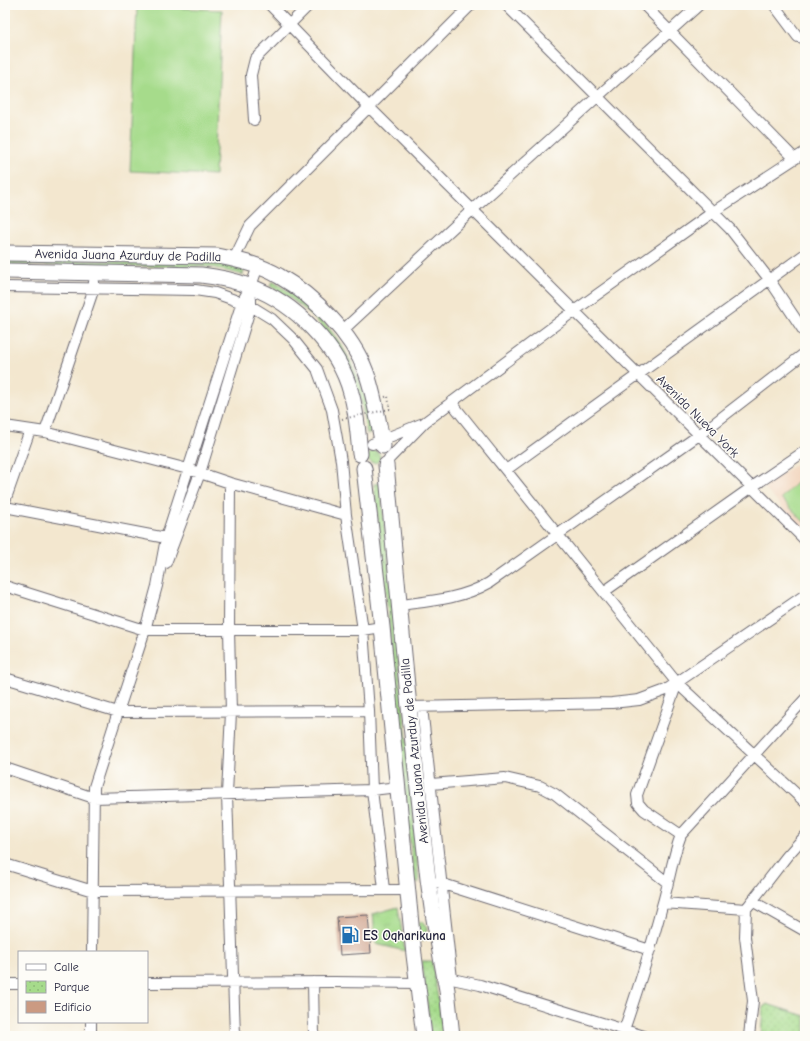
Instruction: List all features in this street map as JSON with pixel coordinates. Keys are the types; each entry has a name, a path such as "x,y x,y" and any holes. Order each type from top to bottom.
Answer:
{"highway":[{"name":"Avenida Juana Azurduy de Padilla","path":"5,253 201,255 234,259 258,266 278,275 300,289 323,310 342,332 357,353 366,371 374,399 382,451 400,605 416,707 428,879 447,990 452,1036"},
{"name":"Avenida Juana Azurduy de Padilla","path":"5,271 201,274 226,278 250,286 279,301 302,318 321,337 346,376 351,393 362,461 382,627 414,955 424,1036"},
{"path":"364,447 382,451 381,470 377,472 372,472 362,461 364,447"},
{"path":"410,909 432,908"},
{"path":"414,955 440,954"}],"street":[{"name":"Avenida Nueva York","path":"270,5 369,107 805,540"},
{"path":"254,120 250,75 255,59 309,5"},
{"path":"234,259 250,226 471,5"},
{"path":"506,5 730,229 769,279 805,333"},
{"path":"644,5 795,159"},
{"path":"342,332 472,210 699,5"},
{"path":"774,5 798,37 805,38"},
{"path":"382,451 425,422 574,311 713,212 805,152"},
{"path":"506,470 805,254"},
{"path":"157,586 200,473 247,304 250,286 258,266"},
{"path":"45,432 94,288 93,272"},
{"path":"5,287 195,290 215,293 247,304 272,319 293,339 317,369 332,410 341,461 346,515 362,630 369,711 372,790 384,889"},
{"path":"92,951 94,787 145,630 157,586 166,538 188,469 247,304"},
{"path":"400,605 447,599 477,589 489,582 699,435 805,353"},
{"path":"451,402 605,591 677,683 805,802"},
{"path":"382,451 425,422"},
{"path":"5,426 45,432 188,469 230,483 346,515"},
{"path":"5,501 30,430"},
{"path":"605,591 805,451"},
{"path":"230,483 229,630 231,712 228,794 235,1036"},
{"path":"5,507 166,538"},
{"path":"5,586 145,630 362,630 382,627"},
{"path":"452,979 443,884 431,784 416,707 612,703 639,700 666,690 805,595"},
{"path":"5,678 118,712 369,711"},
{"path":"677,683 638,795 638,803 644,810 681,835"},
{"path":"624,1030 650,950 663,904 675,851 681,835 805,699"},
{"path":"5,768 94,798 372,790 398,787"},
{"path":"431,784 505,778 540,786 555,794 668,883"},
{"path":"749,1036 753,1001 745,937 749,905 787,856 805,836"},
{"path":"5,864 93,891 408,890"},
{"path":"428,879 650,950"},
{"path":"663,904 749,905 805,930"},
{"path":"440,954 452,979"},
{"path":"452,979 480,985 644,1036"},
{"path":"312,982 314,1036"},
{"path":"148,983 417,983"},
{"path":"5,984 18,984"},
{"path":"91,1023 91,1036"}],"path":[{"path":"342,419 390,409 388,396"}],"shaded area":[{"path":"805,458 805,531 765,489 768,483"}],"green space":[{"path":"137,6 222,10 215,175 130,171"},
{"path":"5,260 210,262 244,270 243,275 211,267 5,265"},
{"path":"272,281 305,304 319,317 342,346 359,381 367,404 373,433 367,434 360,397 354,379 337,346 315,319 286,296 270,286"},
{"path":"372,451 376,451 380,457 376,463 372,463 368,459 368,455"},
{"path":"803,476 805,478 805,523 781,498"},
{"path":"380,483 408,751 419,883 414,883 374,484"},
{"path":"398,907 405,951 376,944 373,914"},
{"path":"421,921 427,928 426,938 423,942 420,938 418,925"},
{"path":"422,961 432,961 444,1036 431,1036"},
{"path":"767,1004 805,1016 805,1036 761,1036 763,1007"}],"building":[{"path":"368,915 371,953 340,955 337,917"}],"place":[{"name":"ES Oqharikuna","path":"350,935"}]}
